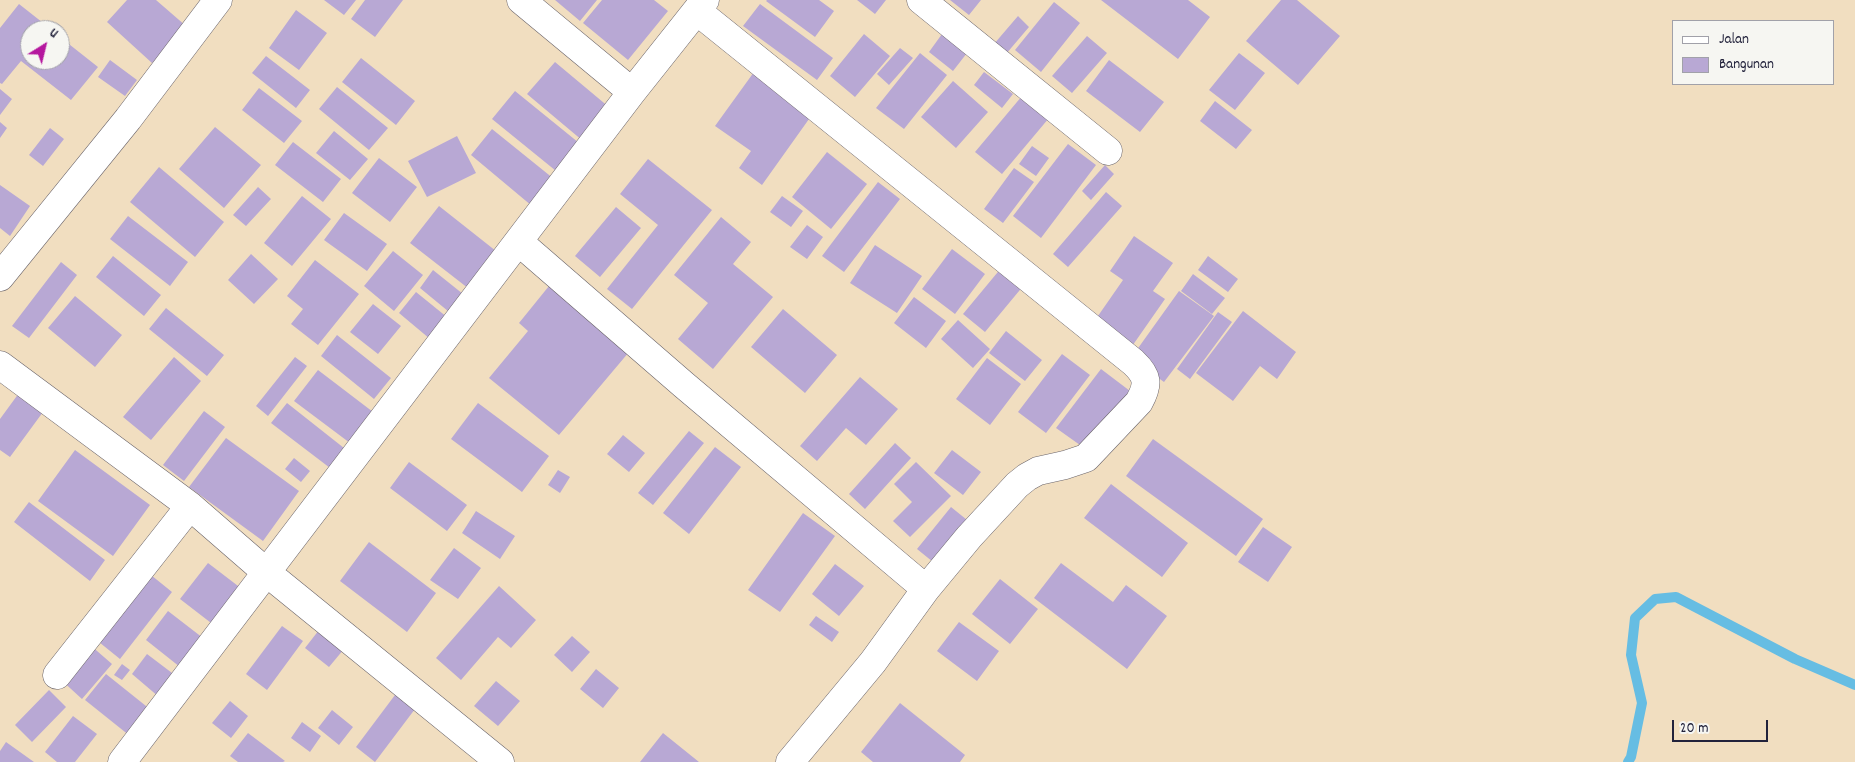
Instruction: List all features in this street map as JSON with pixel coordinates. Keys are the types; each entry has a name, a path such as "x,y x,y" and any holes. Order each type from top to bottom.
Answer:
{"street":[{"path":"0,277 128,119 218,0"},
{"path":"521,0 632,92"},
{"path":"921,0 1108,151"},
{"path":"122,762 632,92 701,5 1133,362 1141,369 1147,383 1145,392 1139,402 1086,458 1065,466 1038,471 1027,476 1017,485 926,589 873,662 790,762"},
{"path":"519,242 684,385 926,589"},
{"path":"0,365 190,506 266,572 500,762"},
{"path":"57,675 190,506"}],"building":[{"path":"127,0 156,0 186,26 152,63 107,22"},
{"path":"324,0 356,0 344,15"},
{"path":"365,0 403,0 375,37 351,19"},
{"path":"555,0 597,0 580,21"},
{"path":"602,0 654,0 668,11 628,60 583,23"},
{"path":"767,0 819,0 834,11 815,37"},
{"path":"857,0 886,0 875,14"},
{"path":"950,0 981,0 969,15"},
{"path":"1101,0 1188,0 1210,17 1178,59"},
{"path":"1281,0 1297,0 1340,36 1298,85 1246,41"},
{"path":"1054,2 1080,23 1041,72 1015,50"},
{"path":"19,4 39,20 20,20 20,62 2,84 0,83 0,28"},
{"path":"760,4 833,58 817,80 743,26"},
{"path":"296,10 327,33 299,70 269,48"},
{"path":"1018,16 1029,27 1006,54 994,44"},
{"path":"864,34 890,56 855,97 830,76"},
{"path":"942,34 967,53 953,71 929,52"},
{"path":"1087,36 1107,53 1072,93 1052,76"},
{"path":"70,45 98,67 71,100 33,70 70,70"},
{"path":"900,48 913,58 889,85 877,74"},
{"path":"920,53 947,75 904,129 876,108"},
{"path":"1239,53 1265,73 1235,110 1209,90"},
{"path":"266,56 310,90 296,108 252,73"},
{"path":"361,58 415,101 396,125 342,82"},
{"path":"110,60 137,80 125,96 98,77"},
{"path":"1109,60 1164,102 1140,132 1086,91"},
{"path":"555,62 610,108 583,141 527,94"},
{"path":"754,72 814,112 762,185 739,168 751,151 715,126"},
{"path":"984,72 1013,94 1002,108 974,85"},
{"path":"953,81 988,112 956,148 921,117"},
{"path":"337,87 388,128 369,150 319,109"},
{"path":"259,88 302,121 284,143 242,110"},
{"path":"0,89 12,99 0,115"},
{"path":"515,91 584,147 561,175 492,119"},
{"path":"1022,96 1049,118 1002,174 975,152"},
{"path":"1215,101 1252,130 1236,149 1200,121"},
{"path":"0,122 7,128 0,138"},
{"path":"215,127 261,165 224,208 179,169"},
{"path":"50,128 64,139 43,166 29,155"},
{"path":"492,129 554,179 532,206 471,155"},
{"path":"334,131 368,159 350,180 316,153"},
{"path":"457,136 476,173 427,197 408,161"},
{"path":"293,142 341,179 323,202 275,165"},
{"path":"1068,144 1096,165 1041,238 1013,216"},
{"path":"1032,146 1049,158 1036,176 1019,164"},
{"path":"827,152 867,184 831,229 792,197"},
{"path":"379,158 417,187 390,222 352,193"},
{"path":"648,159 712,210 632,309 607,289 658,225 620,194"},
{"path":"1105,165 1114,174 1091,200 1082,191"},
{"path":"159,167 224,222 195,257 130,202"},
{"path":"1014,168 1034,182 1003,223 984,209"},
{"path":"878,182 900,199 844,272 822,256"},
{"path":"0,185 30,206 10,236 0,228"},
{"path":"258,187 271,199 246,226 233,215"},
{"path":"1106,192 1122,206 1068,267 1053,254"},
{"path":"302,196 331,219 292,266 264,243"},
{"path":"782,196 803,211 791,227 770,212"},
{"path":"439,206 501,255 473,292 410,243"},
{"path":"616,207 641,228 600,277 575,256"},
{"path":"344,213 387,244 367,271 324,240"},
{"path":"128,216 188,262 170,286 110,239"},
{"path":"721,217 751,242 733,264 773,297 713,369 678,339 708,303 674,275"},
{"path":"807,225 823,237 807,259 790,247"},
{"path":"1134,236 1173,263 1153,291 1165,299 1128,352 1091,326 1123,280 1110,271"},
{"path":"875,245 922,276 897,313 850,283"},
{"path":"952,249 985,274 955,314 922,289"},
{"path":"393,251 423,275 394,311 364,286"},
{"path":"251,254 278,279 254,304 228,280"},
{"path":"113,256 161,295 144,316 96,277"},
{"path":"1208,256 1238,279 1228,292 1198,270"},
{"path":"315,260 359,294 318,345 291,324 303,309 287,296"},
{"path":"61,262 77,275 29,338 12,326"},
{"path":"1002,267 1024,285 985,332 963,314"},
{"path":"433,270 468,298 454,316 420,288"},
{"path":"1193,274 1225,298 1212,314 1181,291"},
{"path":"549,286 629,352 559,435 489,378 528,331 519,323"},
{"path":"1179,291 1214,316 1164,382 1131,358"},
{"path":"416,292 453,322 436,344 399,313"},
{"path":"75,296 122,335 95,367 48,328"},
{"path":"914,297 946,321 926,348 894,323"},
{"path":"373,304 401,326 378,354 350,332"},
{"path":"166,308 224,355 207,376 149,329"},
{"path":"783,309 837,355 805,393 751,347"},
{"path":"1243,311 1296,352 1277,379 1260,366 1233,401 1196,373"},
{"path":"1218,312 1232,322 1190,379 1177,369"},
{"path":"958,320 990,349 973,368 941,339"},
{"path":"1006,331 1042,360 1025,381 989,353"},
{"path":"337,335 391,378 374,399 321,356"},
{"path":"1062,354 1090,375 1046,433 1018,412"},
{"path":"174,357 201,381 151,440 123,417"},
{"path":"295,357 307,366 268,416 256,406"},
{"path":"987,358 1021,384 990,425 956,399"},
{"path":"1101,369 1130,391 1087,450 1056,428"},
{"path":"318,370 377,415 354,446 294,401"},
{"path":"860,377 898,409 866,445 846,428 817,461 800,446"},
{"path":"19,393 43,412 10,457 0,450 0,419"},
{"path":"287,403 349,452 334,471 271,423"},
{"path":"478,403 549,456 522,492 451,439"},
{"path":"204,411 225,427 184,481 163,465"},
{"path":"689,431 704,443 653,505 638,493"},
{"path":"623,435 645,453 629,472 607,454"},
{"path":"226,438 299,491 263,541 189,487"},
{"path":"1153,439 1263,519 1236,556 1126,476"},
{"path":"895,443 911,458 865,509 849,494"},
{"path":"715,447 741,467 689,534 663,513"},
{"path":"75,450 150,505 113,556 38,501"},
{"path":"952,450 981,472 963,495 934,473"},
{"path":"294,458 310,471 301,482 285,469"},
{"path":"409,462 467,505 447,531 390,488"},
{"path":"916,462 951,496 910,537 893,521 912,502 894,484"},
{"path":"558,470 570,477 560,493 548,485"},
{"path":"1111,484 1188,543 1162,577 1084,518"},
{"path":"29,502 105,560 90,581 14,522"},
{"path":"951,507 972,524 938,566 917,549"},
{"path":"476,511 515,536 500,559 462,533"},
{"path":"803,513 835,536 780,612 748,590"},
{"path":"1263,527 1292,547 1268,582 1238,562"},
{"path":"369,542 436,593 407,632 340,581"},
{"path":"454,548 481,568 458,599 430,580"},
{"path":"208,563 242,589 215,626 180,599"},
{"path":"1061,563 1113,602 1126,585 1167,616 1127,669 1034,598"},
{"path":"835,564 864,586 839,616 812,594"},
{"path":"146,571 172,592 120,659 94,638"},
{"path":"1000,579 1038,609 1010,644 972,614"},
{"path":"499,586 536,620 511,648 498,637 461,680 436,658"},
{"path":"168,611 203,638 180,667 146,640"},
{"path":"816,616 839,632 832,642 809,625"},
{"path":"959,622 999,651 977,681 937,651"},
{"path":"282,626 303,641 267,690 246,674"},
{"path":"319,630 344,649 329,667 305,648"},
{"path":"572,636 590,652 572,672 554,655"},
{"path":"89,644 112,664 82,699 59,678"},
{"path":"147,654 176,676 159,697 132,674"},
{"path":"122,664 130,670 122,680 114,675"},
{"path":"596,669 619,688 603,708 580,689"},
{"path":"106,674 151,710 130,736 85,700"},
{"path":"496,681 520,701 498,726 474,706"},
{"path":"49,690 66,707 32,742 15,725"},
{"path":"395,695 415,709 375,762 356,747"},
{"path":"230,701 248,716 231,738 212,723"},
{"path":"900,703 965,755 960,762 873,762 861,752"},
{"path":"332,710 353,727 339,745 318,728"},
{"path":"73,716 97,734 75,762 57,762 45,752"},
{"path":"302,722 321,736 310,752 291,738"},
{"path":"248,733 285,761 238,762 230,756"},
{"path":"663,733 699,762 640,762"},
{"path":"6,742 34,762 0,762 0,751"}],"waterway":[{"path":"1628,762 1631,757 1642,703 1631,655 1635,618 1655,599 1676,597 1795,659 1855,685"}]}
